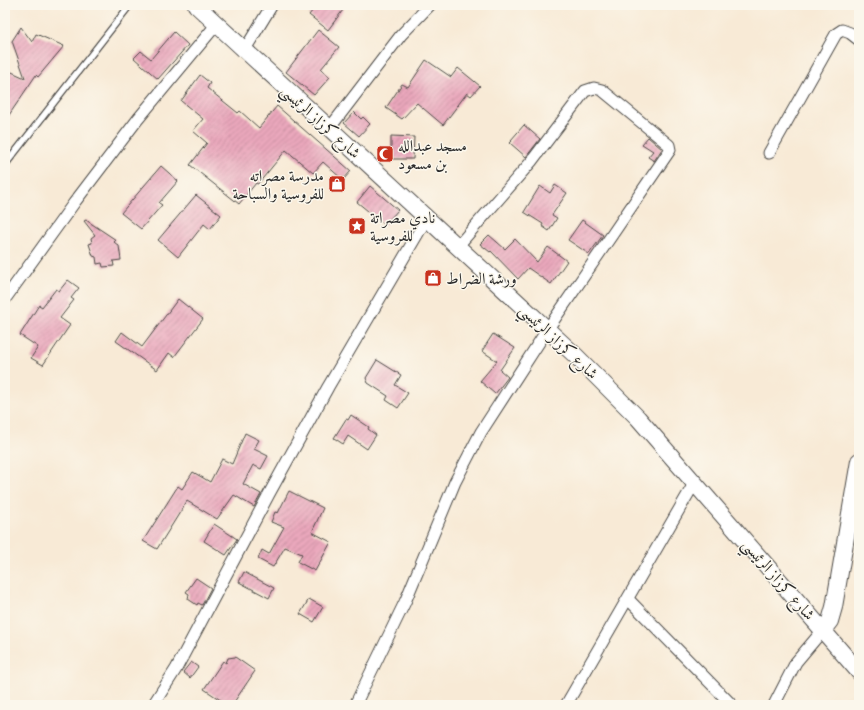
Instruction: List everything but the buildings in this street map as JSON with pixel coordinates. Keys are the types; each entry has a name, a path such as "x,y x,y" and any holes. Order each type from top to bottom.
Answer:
{"street":[{"name":"شارع كرزاز الرئيسي","path":"196,5 547,330 638,418 859,672"},
{"path":"244,51 272,5"},
{"path":"329,129 396,42 430,5"},
{"path":"5,299 74,203 138,120 216,25"},
{"path":"769,153 836,34 842,30 850,33 859,40"},
{"path":"355,705 405,602 455,482 481,432 547,330 670,150 669,145 602,90 594,88 585,91 531,162 457,247"},
{"path":"153,705 176,669 328,387 427,218"},
{"path":"774,705 796,662 830,621 834,607 859,464"},
{"path":"566,705 695,482"},
{"path":"628,599 732,705"}],"lane":[{"path":"5,165 130,5"}],"place":[{"name":"مسجد عبدالله بن مسعود","path":"385,154"},
{"name":"مدرسة مصراته للفروسية والسباحة","path":"337,184"},
{"name":"نادي مصراتة للفروسية","path":"357,226"},
{"name":"ورشة الضراط","path":"433,278"}]}
